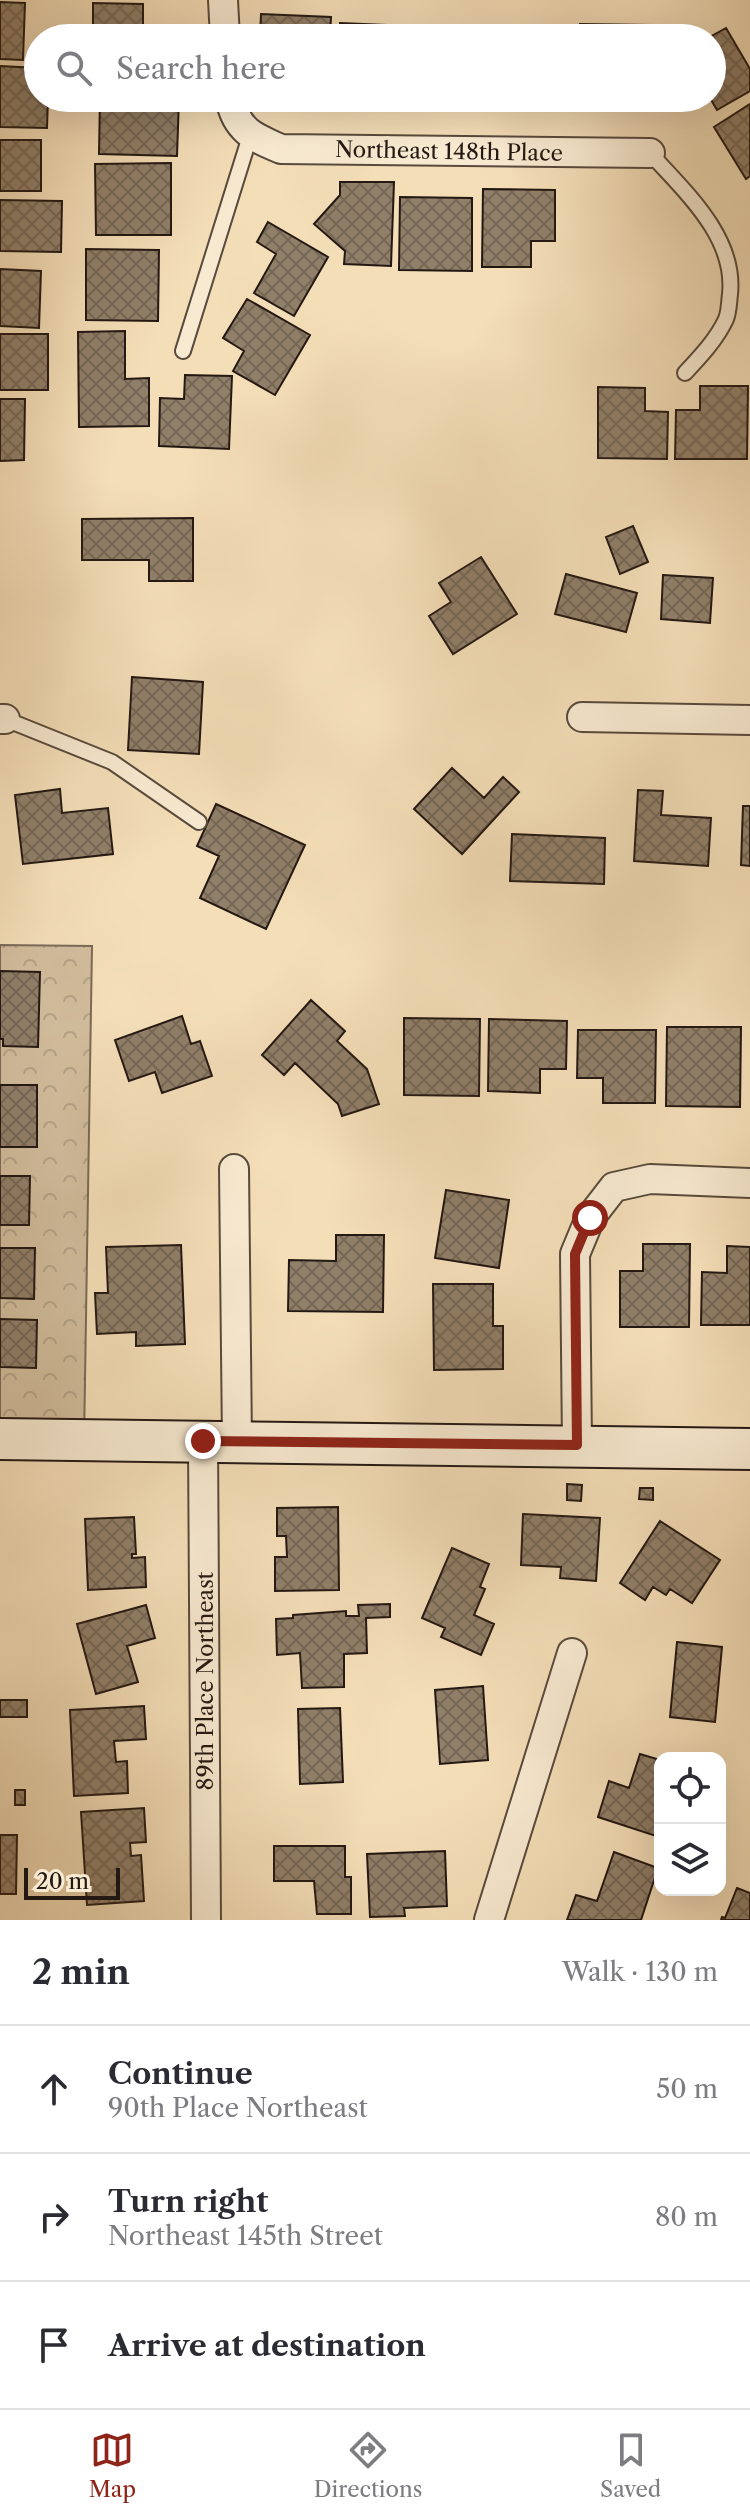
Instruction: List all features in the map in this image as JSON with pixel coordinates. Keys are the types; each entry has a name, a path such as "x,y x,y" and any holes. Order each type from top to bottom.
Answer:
{"street":[{"path":"223,0 224,24"},
{"path":"233,112 250,136"},
{"name":"Northeast 148th Place","path":"250,136 281,149 650,153"},
{"path":"582,717 750,720"},
{"name":"89th Place Northeast","path":"206,1920 220,1441 234,1169"},
{"path":"577,1445 575,1254 590,1218 614,1187 650,1179 750,1183"},
{"path":"0,1439 750,1449"},
{"path":"489,1920 572,1653"}],"lane":[{"path":"183,351 250,136"},
{"path":"650,153 701,210 726,253 731,283 727,317 685,373"},
{"path":"2,719 112,762 199,822"}],"green space":[{"path":"0,945 92,946 84,1442 0,1438"}],"building":[{"path":"0,2 25,3 23,60 0,59"},
{"path":"93,3 143,4 143,24 93,24"},
{"path":"261,14 331,17 331,24 261,24"},
{"path":"726,28 750,69 750,91 726,105"},
{"path":"0,66 24,67 24,112 48,112 47,128 0,127"},
{"path":"750,104 750,176 746,179 714,127"},
{"path":"100,112 179,112 177,156 99,154"},
{"path":"0,140 41,140 41,191 0,191"},
{"path":"171,163 171,235 96,235 95,164"},
{"path":"340,182 394,182 391,266 344,264 345,251 314,224 340,195"},
{"path":"483,189 555,190 555,241 531,241 531,267 482,267"},
{"path":"400,197 472,198 472,271 399,270"},
{"path":"0,200 62,201 61,252 0,251"},
{"path":"268,222 328,257 294,316 254,293 276,254 257,242"},
{"path":"86,249 159,250 158,321 86,320"},
{"path":"0,269 41,271 39,328 0,326"},
{"path":"247,299 310,335 275,395 233,371 244,351 223,338"},
{"path":"125,331 125,379 149,378 149,426 79,427 78,332"},
{"path":"0,334 48,334 48,390 0,390"},
{"path":"185,375 232,376 229,449 159,446 160,398 184,399"},
{"path":"700,386 748,386 747,459 675,459 676,410 700,410"},
{"path":"598,387 645,388 645,411 668,412 667,459 598,458"},
{"path":"0,399 25,399 24,460 0,461"},
{"path":"193,518 193,581 149,581 149,560 82,560 82,519"},
{"path":"633,526 648,562 620,574 606,537"},
{"path":"481,557 517,614 453,654 429,616 451,602 439,583"},
{"path":"566,574 637,593 626,632 555,614"},
{"path":"663,575 713,578 710,623 661,619"},
{"path":"132,677 203,682 199,754 128,750"},
{"path":"452,768 484,798 503,777 519,792 462,854 414,809"},
{"path":"60,789 62,813 108,808 113,854 23,864 15,795"},
{"path":"638,790 663,791 661,815 711,818 708,866 634,861"},
{"path":"216,804 305,845 266,929 200,898 219,856 197,846"},
{"path":"743,806 750,806 750,866 741,865"},
{"path":"512,834 605,838 604,884 510,881"},
{"path":"0,971 40,972 38,1047 3,1046 3,1039 0,1039"},
{"path":"311,1000 345,1031 337,1041 367,1069 379,1104 342,1116 338,1104 295,1063 284,1075 262,1055"},
{"path":"182,1016 191,1044 200,1041 212,1076 162,1093 155,1072 129,1081 115,1040"},
{"path":"404,1018 480,1019 479,1096 404,1095"},
{"path":"489,1019 567,1021 566,1069 540,1069 540,1093 488,1091"},
{"path":"667,1027 741,1027 740,1107 666,1106"},
{"path":"578,1030 656,1030 655,1103 603,1103 603,1078 577,1078"},
{"path":"0,1085 37,1085 37,1147 0,1147"},
{"path":"0,1176 30,1176 29,1225 0,1225"},
{"path":"446,1190 509,1200 499,1268 435,1258"},
{"path":"336,1235 384,1235 383,1312 288,1311 289,1260 336,1261"},
{"path":"643,1244 690,1244 689,1327 620,1327 620,1271 643,1271"},
{"path":"181,1245 185,1344 136,1346 136,1332 97,1334 95,1293 108,1293 106,1247"},
{"path":"727,1246 750,1247 750,1325 701,1325 702,1272 727,1273"},
{"path":"0,1248 35,1248 34,1299 0,1298"},
{"path":"433,1284 493,1284 493,1326 503,1326 503,1369 434,1370"},
{"path":"0,1319 37,1320 36,1368 0,1367"},
{"path":"567,1484 582,1485 581,1501 567,1500"},
{"path":"640,1488 653,1488 653,1500 639,1499"},
{"path":"338,1507 339,1590 275,1591 275,1557 287,1557 286,1536 277,1536 277,1508"},
{"path":"523,1514 600,1518 596,1581 560,1578 561,1567 521,1565"},
{"path":"134,1517 136,1554 132,1554 132,1558 145,1557 146,1587 88,1590 85,1519"},
{"path":"660,1521 720,1560 692,1603 670,1589 666,1595 653,1587 645,1600 620,1583"},
{"path":"452,1548 489,1564 480,1587 485,1589 474,1615 494,1624 481,1655 441,1637 445,1628 422,1618"},
{"path":"390,1604 390,1617 366,1618 367,1653 344,1654 344,1687 302,1688 300,1653 277,1655 276,1619 346,1611 346,1616 359,1616 358,1605"},
{"path":"146,1605 155,1638 127,1646 138,1682 96,1694 77,1624"},
{"path":"677,1642 722,1647 715,1722 670,1717"},
{"path":"483,1686 488,1760 440,1764 435,1690"},
{"path":"0,1700 27,1700 27,1717 0,1717"},
{"path":"144,1706 146,1739 114,1741 116,1762 127,1761 128,1793 74,1796 70,1710"},
{"path":"340,1708 343,1782 300,1784 298,1709"},
{"path":"640,1754 654,1758 654,1835 598,1817 609,1781 629,1788"},
{"path":"15,1790 25,1790 25,1805 15,1805"},
{"path":"144,1808 146,1842 130,1843 131,1856 141,1855 144,1901 87,1905 81,1812"},
{"path":"0,1835 17,1835 16,1894 0,1894"},
{"path":"274,1846 345,1846 345,1877 351,1877 351,1914 317,1914 314,1881 274,1881"},
{"path":"445,1851 447,1906 404,1908 405,1916 370,1917 367,1854"},
{"path":"614,1852 654,1867 654,1880 641,1920 567,1920 576,1895 597,1901"},
{"path":"737,1888 750,1893 750,1920 721,1920 725,1918"}],"route":[{"path":"203,1441 577,1445 575,1254 590,1218"}]}
